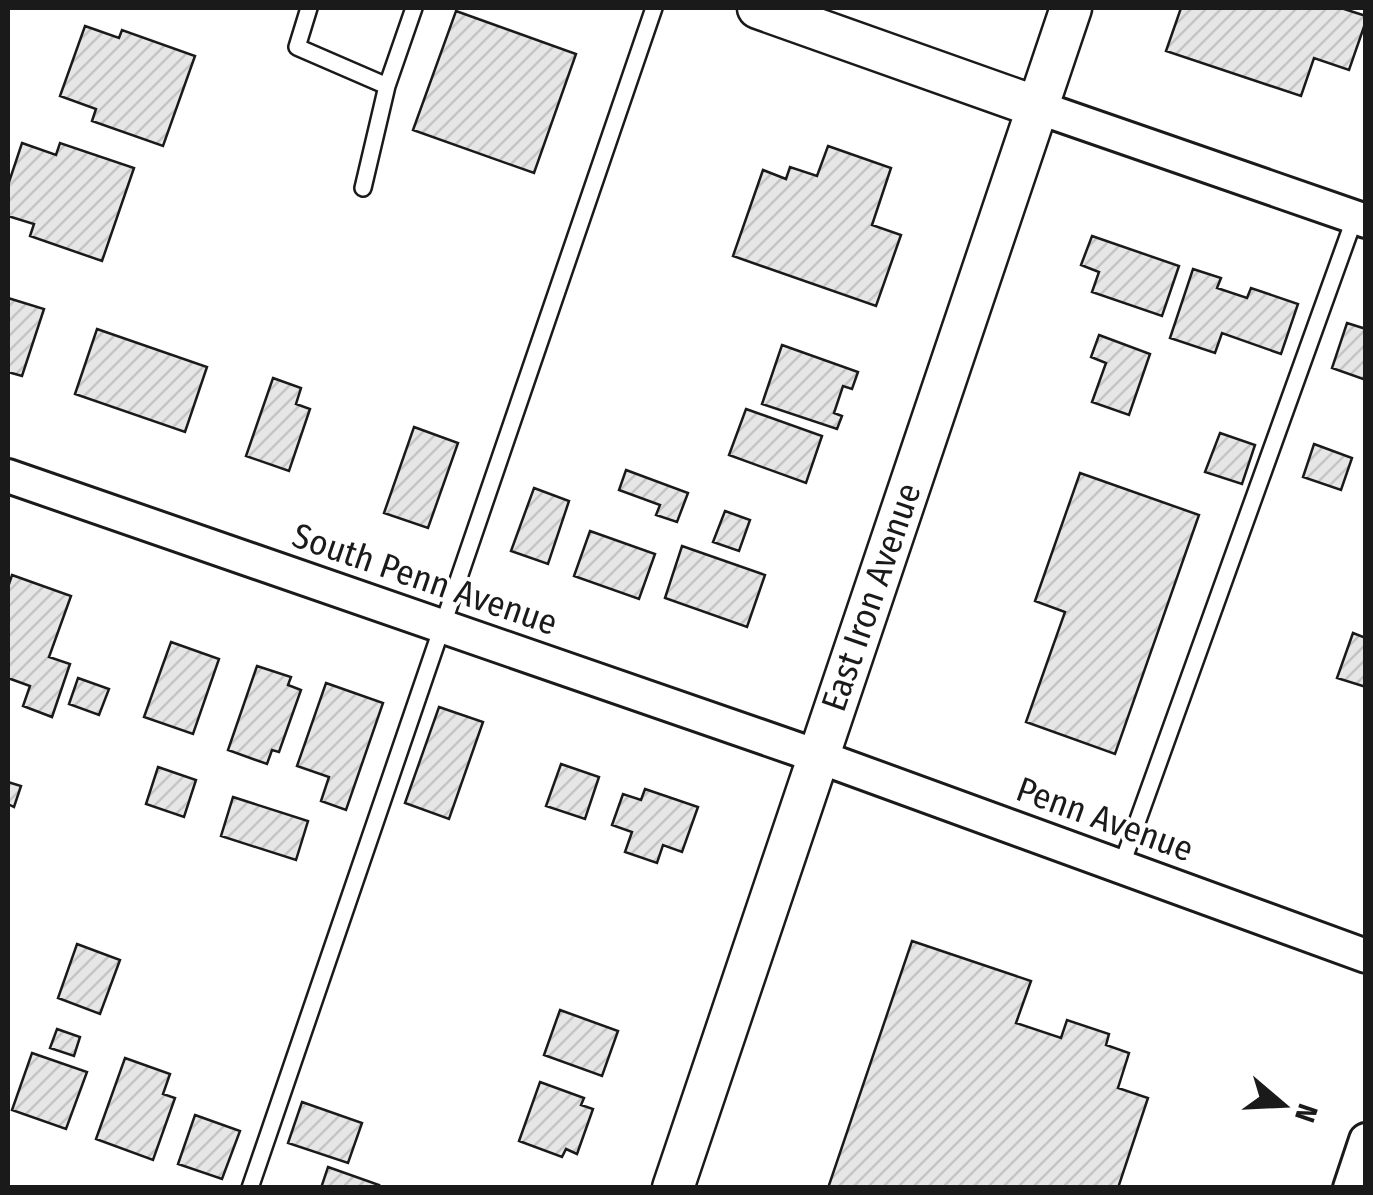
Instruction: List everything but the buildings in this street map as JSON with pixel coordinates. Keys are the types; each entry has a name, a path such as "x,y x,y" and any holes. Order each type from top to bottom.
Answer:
{"street":[{"path":"758,8 1360,219"},
{"name":"East Iron Avenue","path":"672,1188 1070,8"},
{"name":"South Penn Avenue","path":"8,476 817,756"},
{"name":"Penn Avenue","path":"817,756 1366,956"},
{"path":"1350,1188 1366,1140"}],"lane":[{"path":"309,8 297,48 387,86"},
{"path":"363,188 387,86 414,8"},
{"path":"250,1188 654,8"},
{"path":"1121,868 1360,219"}]}
